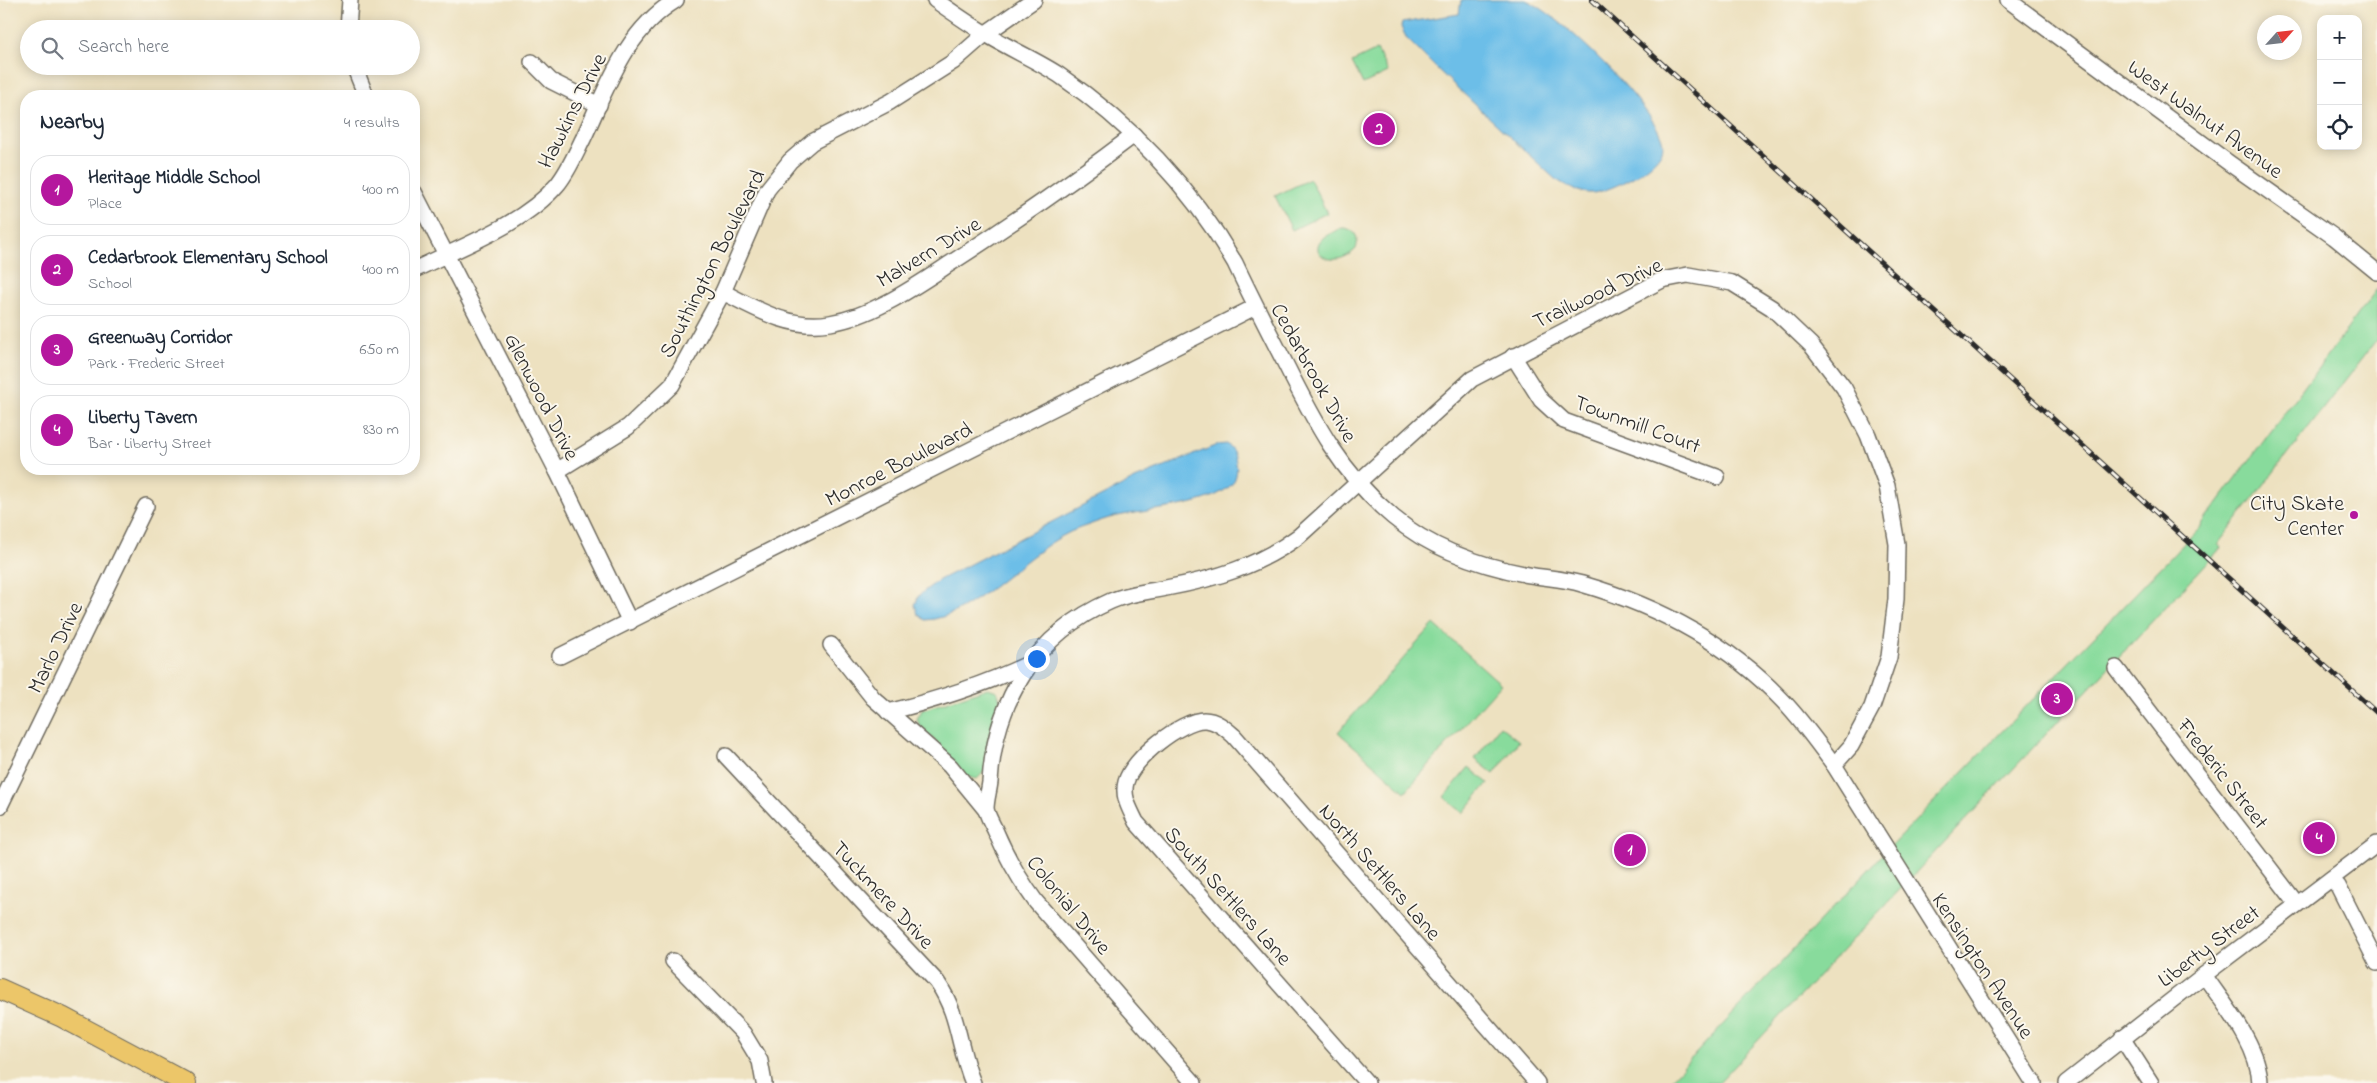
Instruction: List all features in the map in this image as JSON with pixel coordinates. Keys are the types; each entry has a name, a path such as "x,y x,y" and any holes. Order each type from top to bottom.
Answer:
{"main road":[{"path":"0,989 62,1017 186,1083"}],"street":[{"path":"349,20 350,0"},
{"name":"Hawkins Drive","path":"420,267 528,212 557,185 568,168 599,105 617,63 631,42 657,14 676,0"},
{"name":"Cedarbrook Drive","path":"936,0 984,34 1057,74 1099,104 1167,168 1218,236 1323,438 1359,483 1394,518 1445,549 1478,562 1527,575 1581,584 1656,610 1686,626 1748,667 1783,701 1834,765"},
{"name":"Southington Boulevard","path":"557,471 628,427 672,385 723,292 758,207 790,161 812,142 890,102 953,62 984,34 1034,0"},
{"name":"West Walnut Avenue","path":"2008,0 2229,163 2334,237 2377,272"},
{"path":"532,62 550,81 599,105"},
{"path":"358,75 364,90"},
{"name":"Malvern Drive","path":"723,292 765,314 786,321 829,324 851,318 886,302 1004,230 1062,190 1134,135"},
{"name":"Glenwood Drive","path":"420,204 557,471 630,622"},
{"name":"Trailwood Drive","path":"1359,483 1472,379 1513,356 1662,280 1688,275 1732,283 1772,308 1811,345 1844,388 1868,435 1887,486 1897,544 1896,599 1889,657 1872,707 1851,746 1834,765"},
{"name":"Monroe Boulevard","path":"560,656 1255,307"},
{"name":"Townmill Court","path":"1513,356 1541,400 1564,421 1717,477"},
{"path":"986,810 997,732 1013,688 1031,662 1064,629 1090,610 1114,600 1230,574 1267,557 1299,536 1359,483"},
{"name":"Marlo Drive","path":"0,806 146,506"},
{"name":"Colonial Drive","path":"831,645 873,698 950,766 986,810 1014,870 1036,902 1194,1083"},
{"path":"888,712 933,701 994,680 1031,662"},
{"name":"Frederic Street","path":"2116,668 2298,904"},
{"name":"North Settlers Lane","path":"1177,729 1184,724 1205,720 1219,724 1234,736 1537,1083"},
{"name":"South Settlers Lane","path":"1177,729 1131,770 1125,783 1126,801 1136,822 1367,1083"},
{"name":"Tuckmere Drive","path":"726,756 937,982 948,998 955,1016 973,1083"},
{"name":"Kensington Avenue","path":"1834,765 2034,1083"},
{"name":"Liberty Street","path":"2066,1083 2122,1038 2377,844"},
{"path":"2331,879 2338,886 2377,963"},
{"path":"673,961 743,1033 760,1061 764,1083"},
{"path":"2204,975 2254,1051 2260,1071 2260,1083"},
{"path":"2122,1038 2151,1083"}],"green space":[{"path":"1377,50 1388,72 1363,84 1352,62"},
{"path":"1310,179 1327,213 1292,230 1275,196"},
{"path":"1342,228 1353,231 1355,234 1357,241 1356,249 1339,259 1331,259 1320,254 1318,249 1319,243 1324,237"},
{"path":"2377,289 2377,339 2218,544 2221,548 1718,1083 1668,1083 1887,850 2199,528"},
{"path":"1434,624 1501,684 1405,792 1338,732"},
{"path":"988,688 997,691 1001,702 985,771 977,779 968,777 963,773 939,745 920,727 917,719 922,710"},
{"path":"1500,726 1519,741 1494,774 1475,759"},
{"path":"1469,767 1488,783 1463,813 1444,797"}],"water":[{"path":"1461,0 1525,0 1539,7 1559,22 1605,64 1646,111 1659,131 1663,146 1654,162 1623,183 1593,193 1578,191 1555,179 1407,39 1401,27 1402,23 1459,14"},
{"path":"1226,444 1234,454 1237,472 1231,485 1217,494 1188,504 1109,518 1080,528 1042,549 963,608 944,616 925,620 918,614 915,605 919,595 939,580 1135,479 1217,445"}],"railway":[{"path":"1592,0 2377,713"}],"place":[{"name":"Cedarbrook Elementary School","path":"1379,129"},
{"name":"City Skate Center","path":"2354,515"},
{"name":"Greenway Corridor","path":"2057,699"},
{"name":"Liberty Tavern","path":"2319,838"},
{"name":"Heritage Middle School","path":"1630,850"}]}
